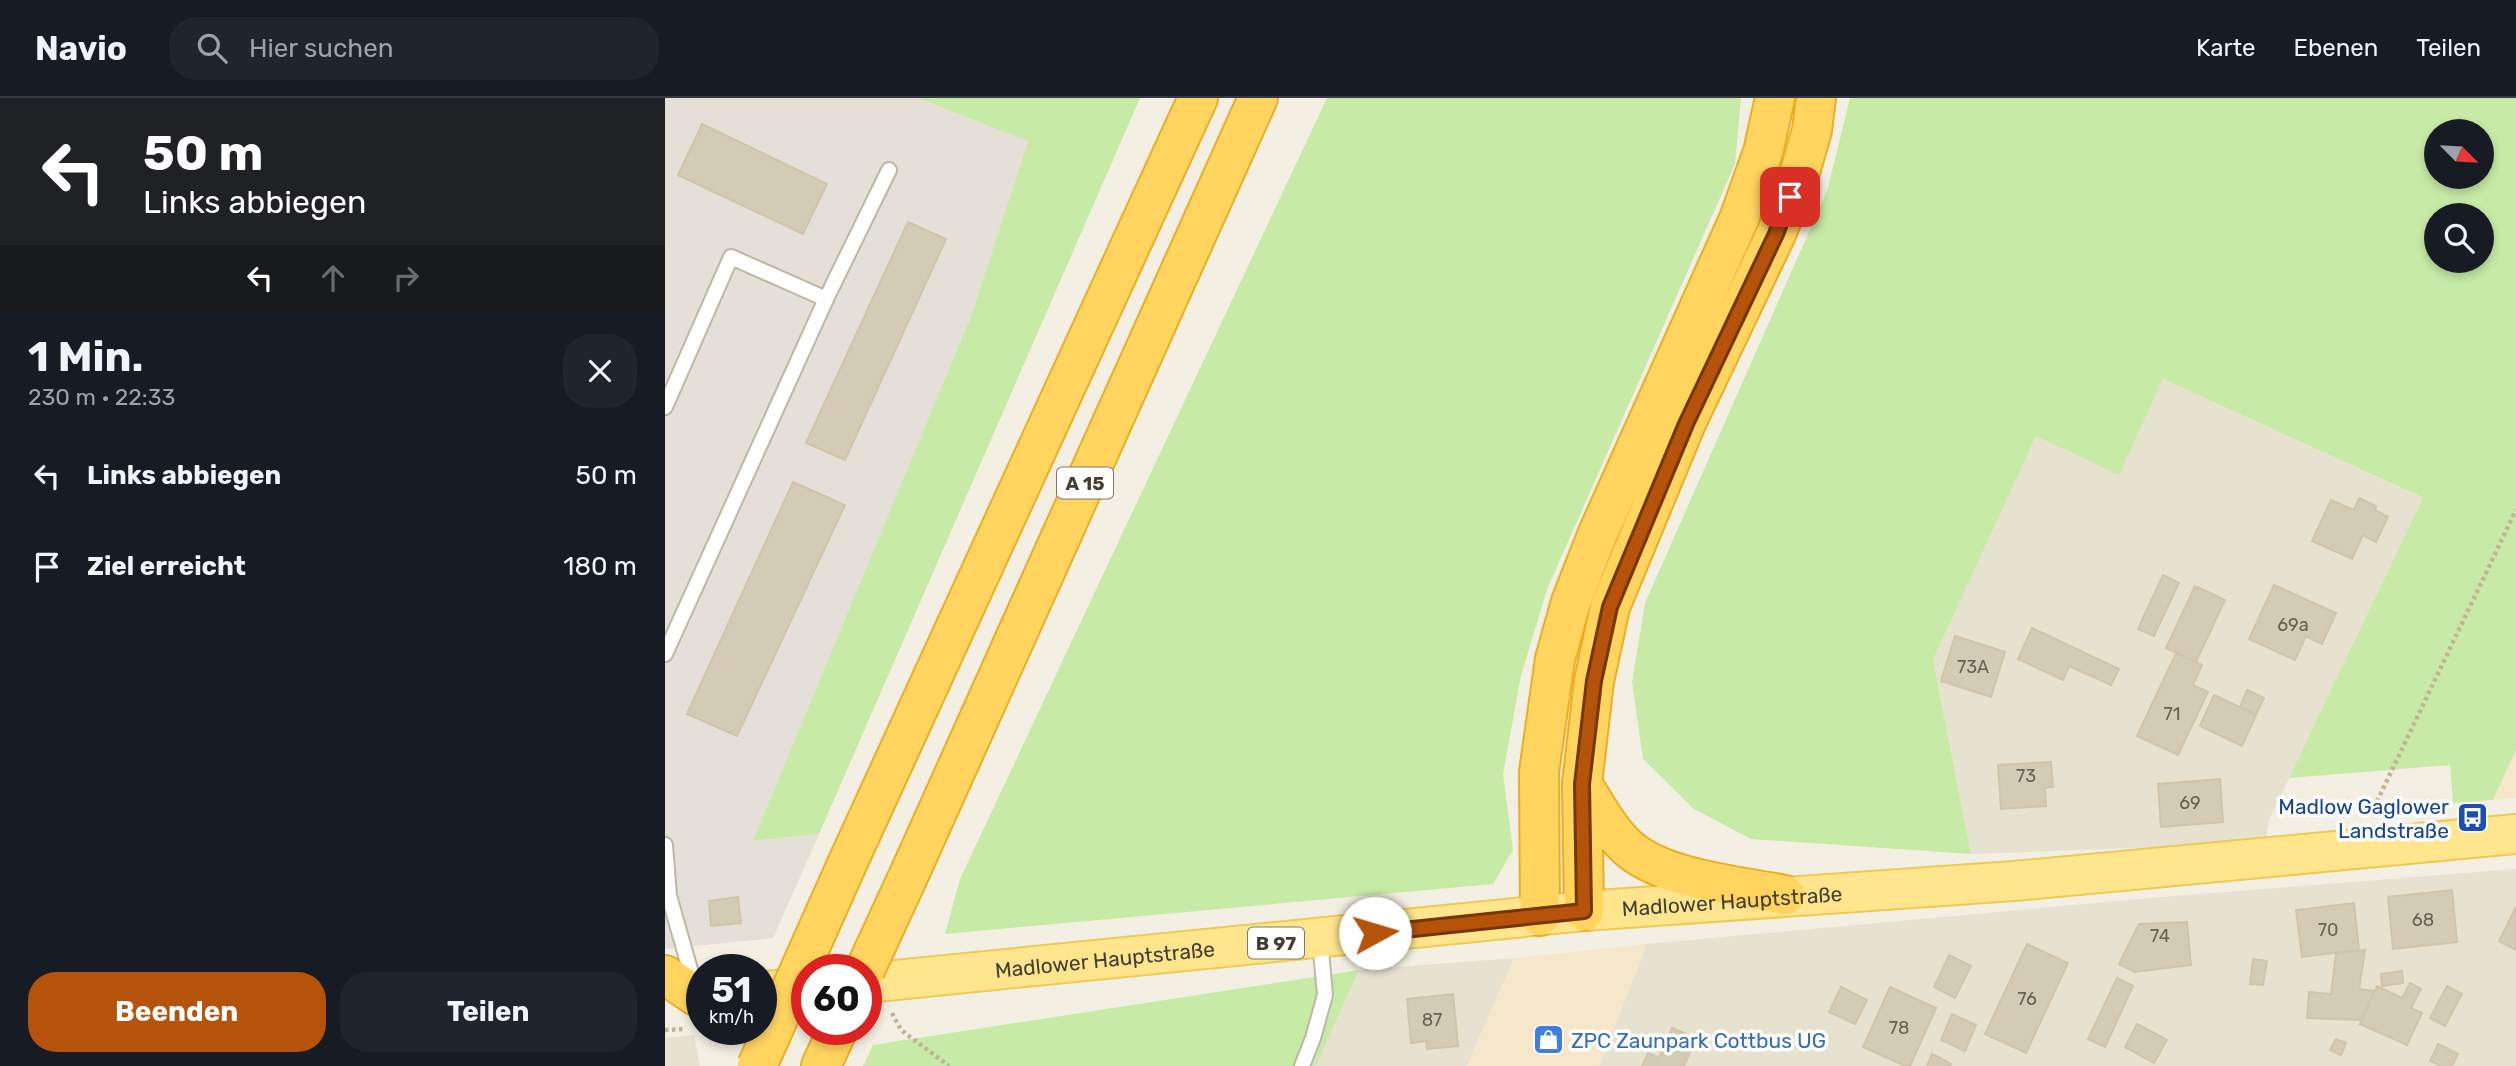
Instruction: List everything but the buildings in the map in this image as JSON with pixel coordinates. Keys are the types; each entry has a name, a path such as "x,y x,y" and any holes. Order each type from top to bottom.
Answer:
{"highway":[{"name":"A 15","path":"757,1066 1184,116 1198,98"},
{"name":"A 15","path":"872,954 1258,98"},
{"path":"1541,916 1539,772 1555,659 1564,625 1598,533 1739,219 1763,152 1775,98"},
{"path":"1584,911 1582,784 1594,681 1610,607 1686,424 1776,234 1798,178 1812,130 1816,98"},
{"path":"1582,784 1612,832 1646,862 1684,874 1785,895"},
{"path":"665,975 686,995"}],"main road":[{"name":"Madlower Hauptstraße","path":"882,982 1584,911 2014,881 2516,834"}],"lane":[{"path":"665,654 826,299 889,170"},
{"path":"665,407 731,257 826,299"},
{"path":"665,845 667,896 686,954"},
{"path":"1301,1066 1313,1038 1325,995 1320,938"}],"path":[{"path":"2370,816 2516,510"},
{"path":"892,1013 901,1030 949,1066"}],"shaded area":[{"path":"665,98 917,98 1028,141 971,316 754,841 819,834 773,938 665,949"},
{"path":"2163,379 2424,499 2269,820 2265,843 1971,854 1933,660 2036,435"},
{"path":"2516,750 2516,798 2493,800"},
{"path":"2516,869 2516,1066 1599,1066 1647,944 2162,897"},
{"path":"1647,944 1599,1066 1467,1066 1514,958"},
{"path":"1514,958 1467,1066 1316,1066 1359,970"},
{"path":"686,1036 686,1045 696,1045 700,1066 665,1066 665,1038"}],"green space":[{"path":"917,98 1140,98 819,834 753,841 971,316 1028,141"},
{"path":"1327,98 1741,98 1735,164 1548,587 1521,675 1503,774 1513,850 1493,884 945,934 960,879"},
{"path":"1850,98 2516,98 2516,750 2493,800 2453,803 2450,765 2289,778 2423,498 2163,379 2119,475 2036,436 1933,660 1971,854 1751,839 1694,809 1643,759 1632,682 1645,603 1827,191"},
{"path":"1359,970 1316,1066 863,1066 873,1045"}],"place":[{"name":"Madlow Gaglower Landstraße","path":"2472,818"},
{"name":"ZPC Zaunpark Cottbus UG","path":"1548,1040"}],"route":[{"path":"1375,933 1584,911 1582,784 1594,681 1610,607 1686,424 1776,234 1790,197"}]}
